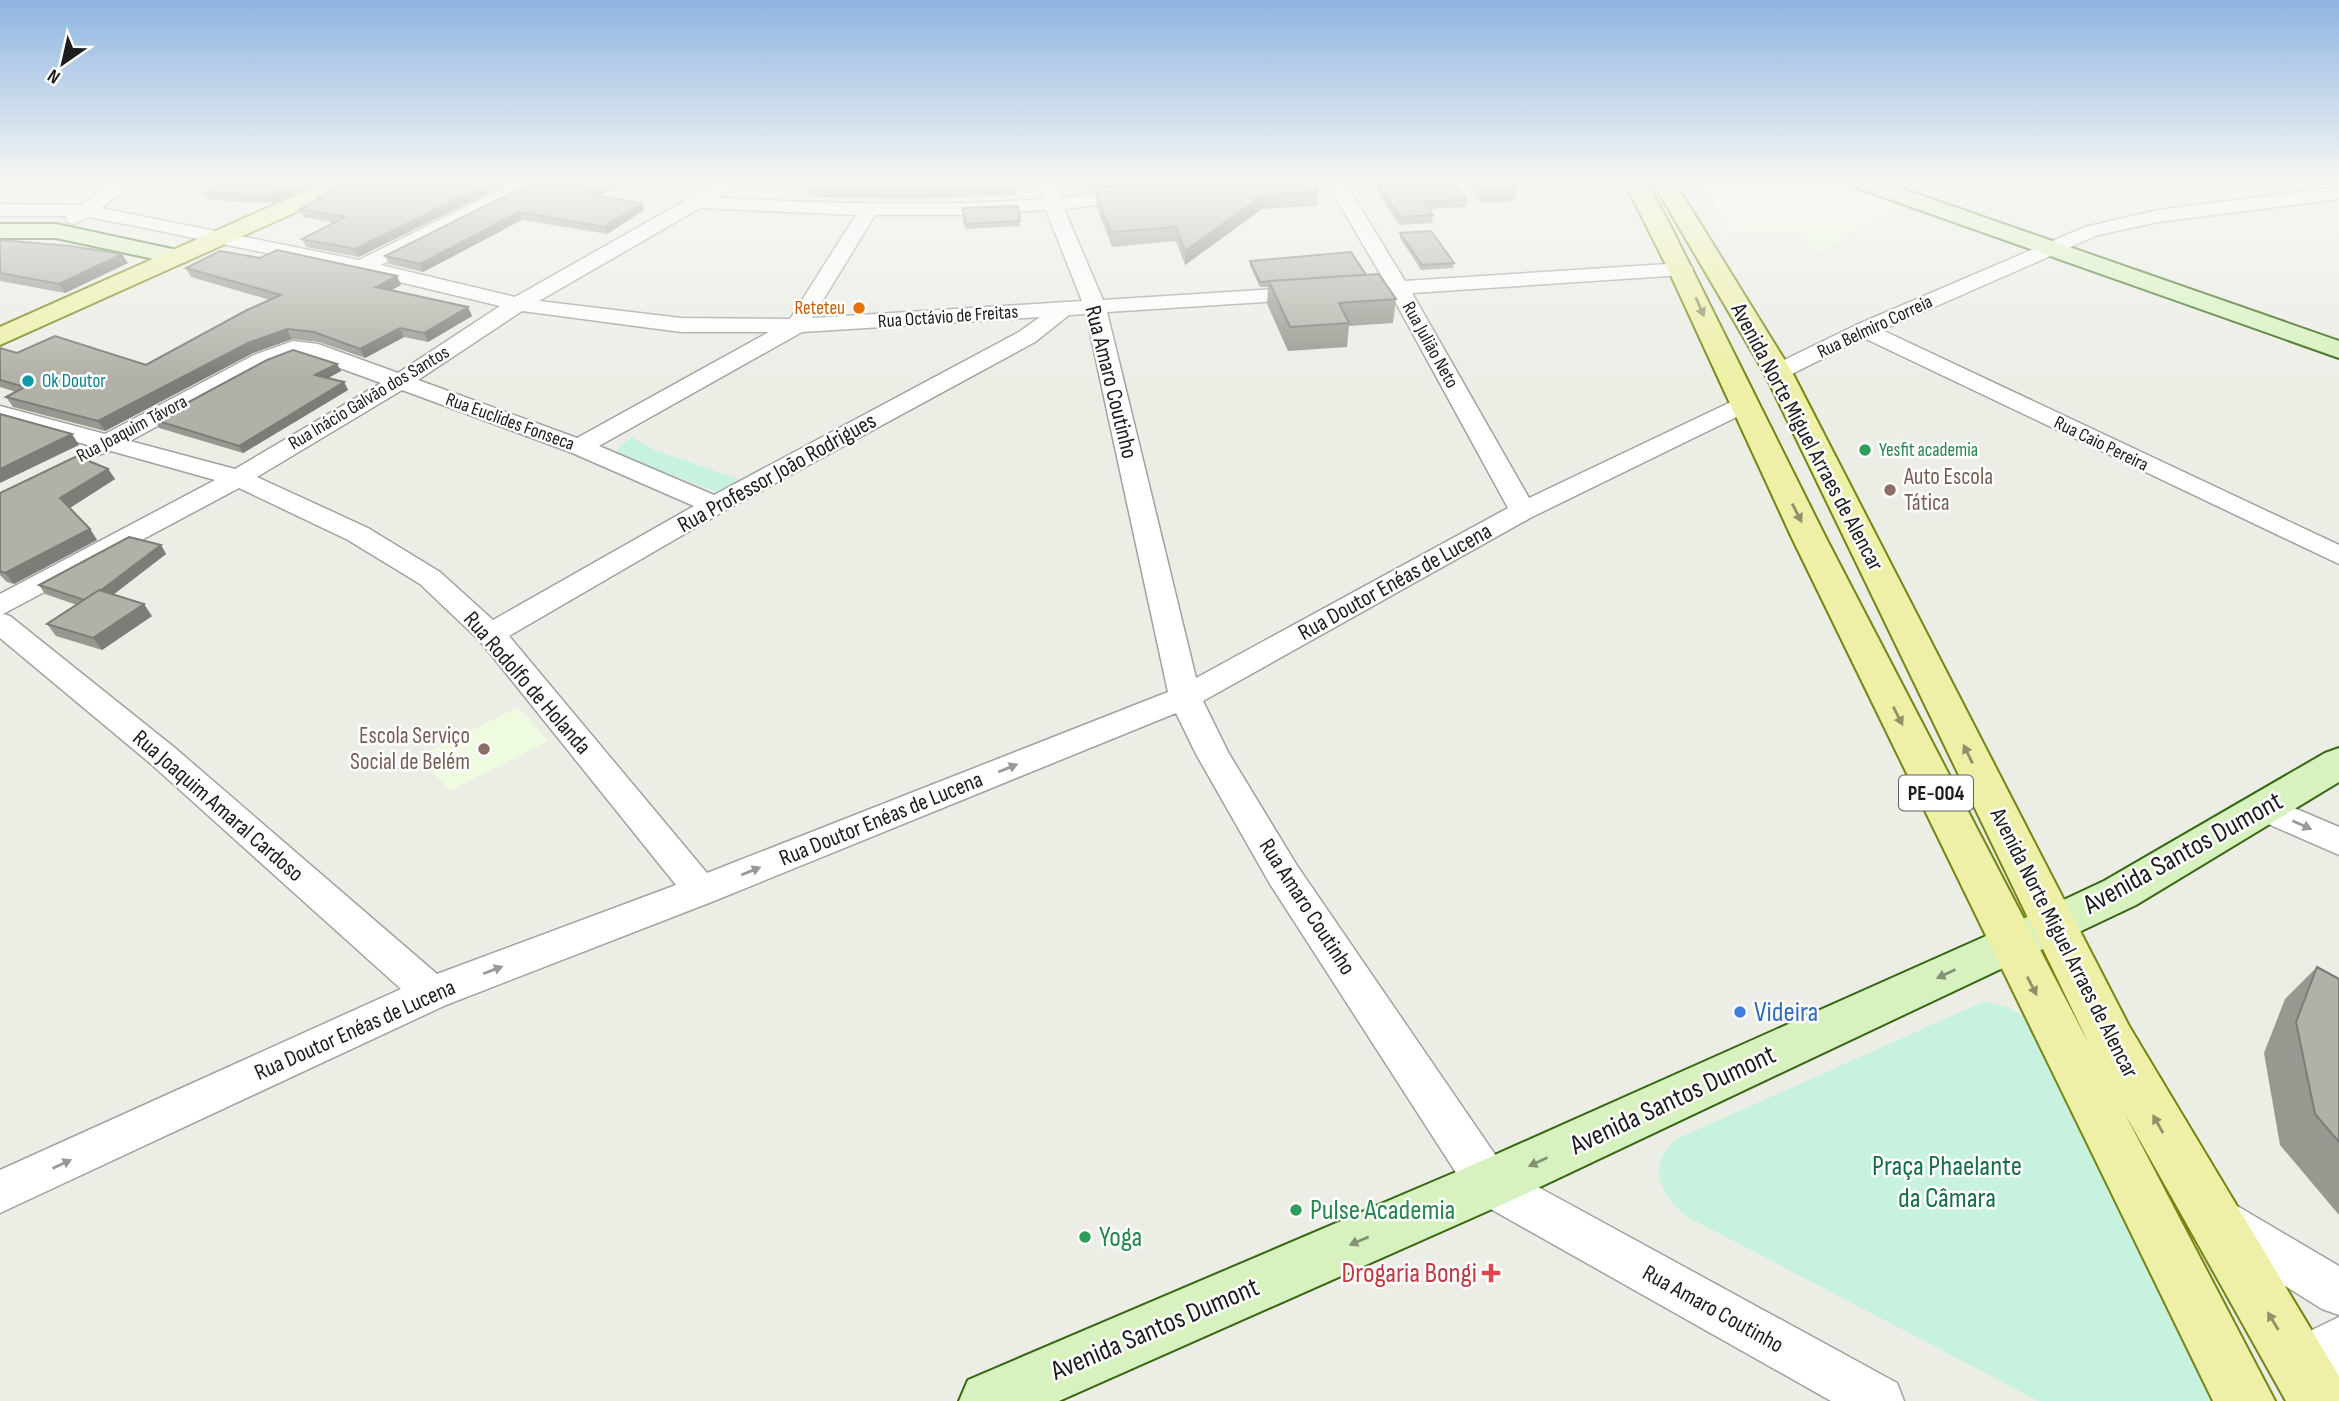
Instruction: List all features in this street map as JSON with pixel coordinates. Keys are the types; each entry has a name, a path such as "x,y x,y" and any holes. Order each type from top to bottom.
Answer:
{"main road":[{"path":"0,337 199,246"},
{"name":"Avenida Norte Miguel Arraes de Alencar","path":"1671,246 1743,405 2032,935 2112,1041 2208,1212 2314,1391"},
{"name":"Avenida Norte Miguel Arraes de Alencar","path":"1702,246 1777,372 2245,1401"}],"street":[{"path":"144,246 177,257"},
{"name":"Rua Octávio de Freitas","path":"268,246 519,304 681,325 797,326 1683,269"},
{"path":"362,267 403,246"},
{"name":"Rua Inácio Galvão dos Santos","path":"0,606 238,478 401,381 519,304 618,246"},
{"path":"579,447 797,326 846,246"},
{"name":"Rua Amaro Coutinho","path":"1072,246 1095,306 1185,696 1212,754 1283,874 1489,1184 1879,1401"},
{"name":"Rua Julião Neto","path":"1374,246 1523,511"},
{"path":"2044,246 2339,351"},
{"name":"Rua Belmiro Correia","path":"1777,372 1864,330 2053,246"},
{"name":"Rua Professor João Rodrigues","path":"491,634 715,505 1027,337 1062,310"},
{"name":"Rua Caio Pereira","path":"1864,330 2339,556"},
{"name":"Rua Euclides Fonseca","path":"262,360 301,348 401,381 579,447 715,505"},
{"name":"Rua Joaquim Távora","path":"72,460 262,360"},
{"name":"Rua Doutor Enéas de Lucena","path":"0,1192 432,993 701,891 1185,696 1225,677 1523,511 1743,405"},
{"name":"Rua Rodolfo de Holanda","path":"0,413 238,478 358,534 430,578 491,634 701,891"},
{"name":"Rua Joaquim Amaral Cardoso","path":"0,623 163,756 432,993"},
{"name":"Avenida Santos Dumont","path":"989,1401 1489,1184 2032,935 2119,893 2339,763"},
{"path":"2264,808 2339,842"},
{"path":"2208,1212 2339,1292"},
{"path":"2314,1391 2329,1347 2339,1341"}],"shaded area":[{"path":"1811,246 1829,246 1817,253"},
{"name":"Escola Serviço Social de Belém","path":"518,707 548,741 450,791 419,757"}],"green space":[{"path":"633,437 654,450 747,482 722,494 621,455 618,452 619,446"},
{"name":"Praça Phaelante da Câmara","path":"1985,1001 2009,1008 2032,1022 2216,1401 2039,1401 1688,1217 1678,1209 1663,1189 1659,1168 1662,1158 1668,1147 1679,1138"}],"building":[{"path":"0,246 72,246 122,254 59,284 0,273"},
{"path":"404,246 454,246 420,264 385,256"},
{"path":"1409,246 1442,246 1454,263 1422,265"},
{"path":"277,250 397,276 376,287 468,307 424,333 400,328 360,349 314,332 287,329 248,343 98,421 6,397 25,387 0,380 0,348 17,353 55,336 146,365 247,310 281,295 186,268 220,251 260,258"},
{"path":"1351,252 1366,275 1260,282 1250,261"},
{"path":"1379,274 1396,299 1339,303 1349,323 1290,327 1269,281"},
{"path":"293,350 337,364 315,375 344,382 239,446 155,420 267,360"},
{"path":"0,414 72,434 0,469"},
{"path":"77,456 108,469 60,498 90,529 5,573 0,571 0,493"},
{"path":"129,537 161,545 84,600 39,585"},
{"path":"99,590 144,604 93,638 47,624"},
{"path":"2317,967 2339,979 2339,1142 2315,1114 2296,1022"}],"place":[{"name":"Reteteu","path":"859,308"},
{"name":"Ok Doutor","path":"28,381"},
{"name":"Yesfit academia","path":"1865,450"},
{"name":"Auto Escola Tática","path":"1890,490"},
{"name":"Escola Serviço Social de Belém","path":"484,749"},
{"name":"Videira","path":"1740,1012"},
{"name":"Pulse Academia","path":"1296,1210"},
{"name":"Yoga","path":"1085,1237"},
{"name":"Drogaria Bongi","path":"1491,1273"}]}
